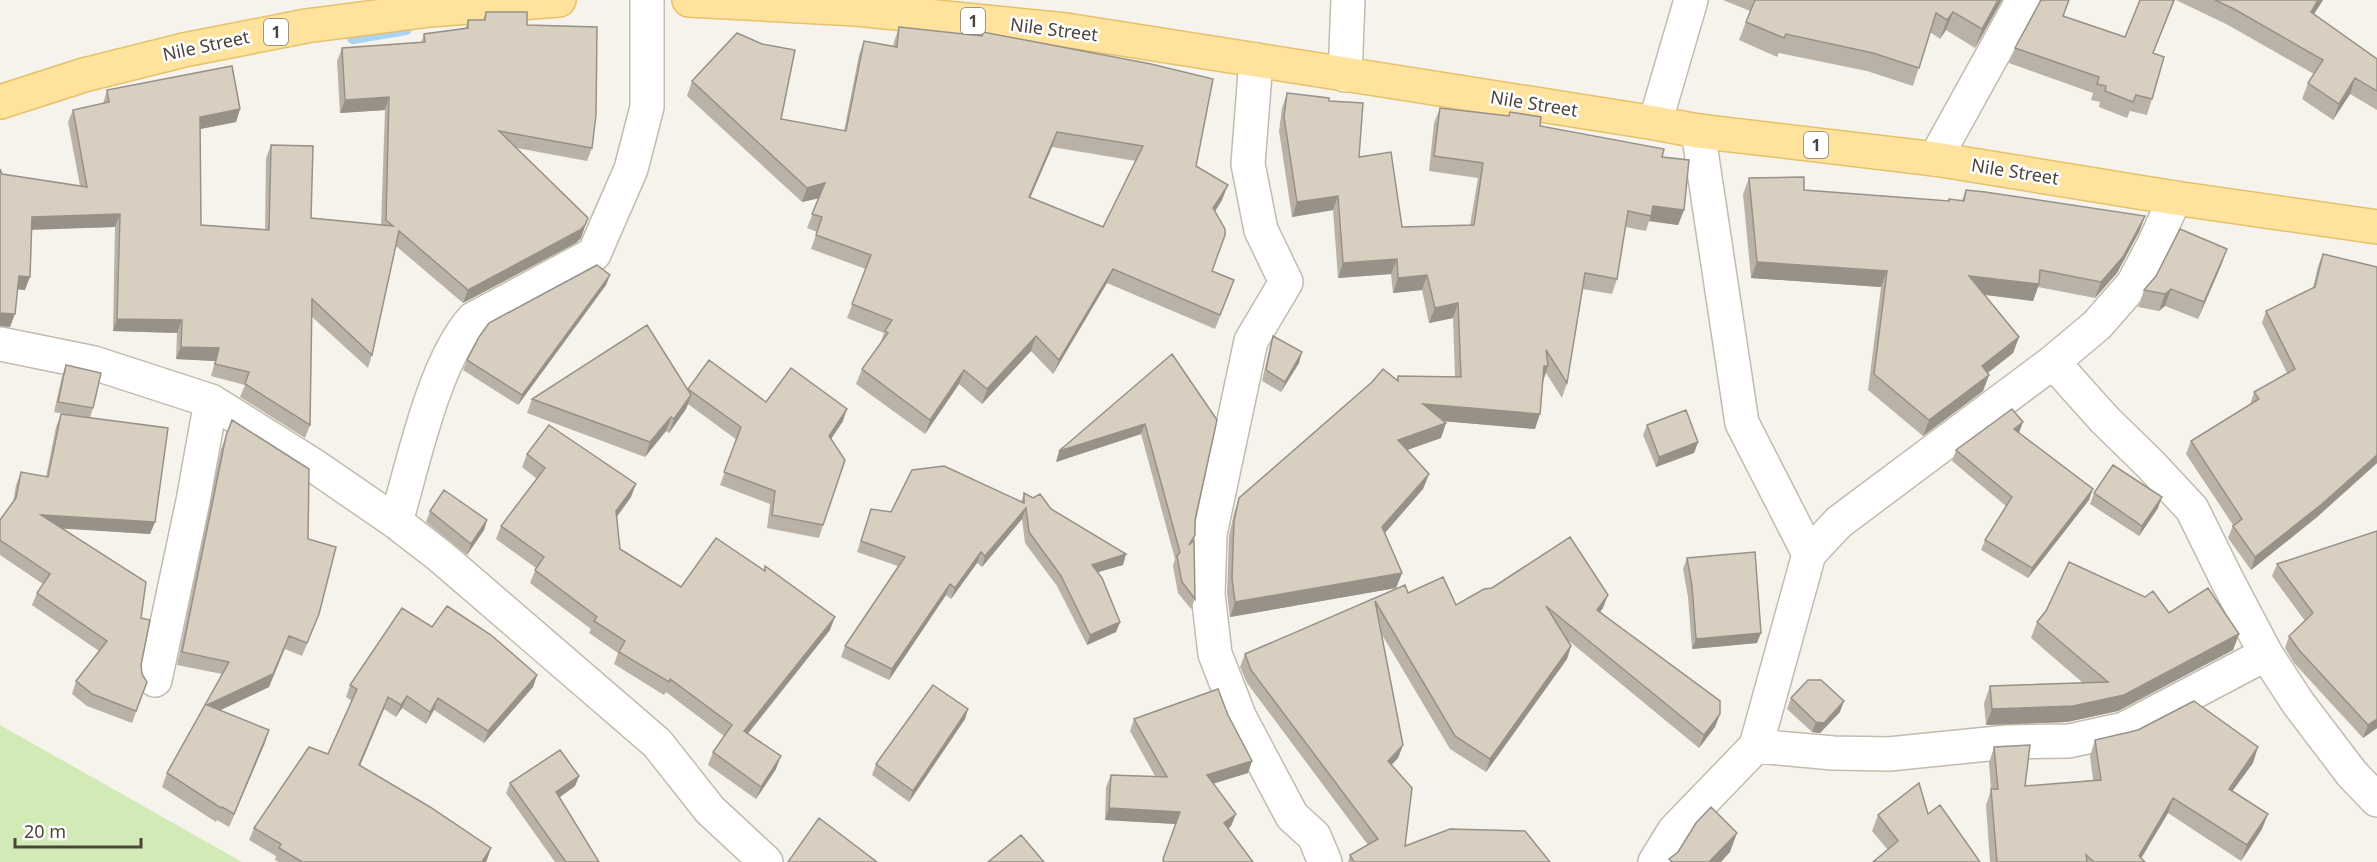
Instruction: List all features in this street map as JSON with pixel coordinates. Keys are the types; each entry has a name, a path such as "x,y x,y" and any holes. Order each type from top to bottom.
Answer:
{"main road":[{"name":"Nile Street","path":"0,102 84,75 184,50 306,26 430,10 559,0"},
{"name":"Nile Street","path":"689,0 856,9 1066,30 1698,131 1935,159 2175,198 2377,227"}],"street":[{"path":"396,522 431,403 461,333 473,319 594,254 631,169 647,107 647,0"},
{"path":"1346,75 1348,0"},
{"path":"1655,123 1691,0"},
{"path":"1935,159 2023,0"},
{"path":"1256,60 1248,164 1261,230 1286,282 1251,341 1221,472 1210,534 1208,594 1215,654 1240,718 1292,816 1314,836 1325,862"},
{"path":"1698,131 1742,423 1809,554"},
{"path":"1655,862 1674,831 1756,746 1809,554 1839,522 2053,362 2097,325 2133,284 2175,198"},
{"path":"0,344 94,363 211,401 316,467 396,522 440,556 657,743 710,810 766,862"},
{"path":"2053,362 2104,419 2192,509 2266,654 2298,703 2345,765 2377,800"},
{"path":"155,680 193,501 211,401"},
{"path":"1756,746 1833,753 1889,754 2008,742 2069,741 2124,729 2266,654"}],"green space":[{"path":"0,725 242,862 0,862"}],"building":[{"path":"1755,0 1998,0 1982,29 1953,12 1947,20 1936,13 1919,68 1873,53 1786,34 1784,38 1746,22"},
{"path":"2041,0 2069,0 2063,16 2125,37 2140,0 2174,0 2153,53 2164,57 2152,99 2136,95 2133,102 2105,91 2106,86 2097,84 2099,77 2015,48"},
{"path":"2215,0 2318,0 2311,12 2377,59 2377,91 2355,78 2339,104 2308,83 2323,60"},
{"path":"486,12 527,12 527,25 597,27 596,115 592,148 499,131 588,218 580,230 468,290 399,231 372,355 312,299 310,425 245,384 249,372 215,364 219,348 181,347 182,320 117,319 120,214 32,217 30,277 19,276 15,314 0,313 0,169 2,174 87,187 73,110 109,102 107,90 232,66 240,109 200,117 201,225 269,230 271,145 313,146 311,218 393,226 386,220 389,97 345,100 342,48 425,42 424,34 468,28 468,20 485,20"},
{"path":"899,27 982,36 983,32 1151,64 1213,79 1196,166 1228,185 1213,208 1225,229 1225,235 1212,271 1234,280 1220,315 1113,269 1059,360 1036,336 987,389 964,370 930,420 862,369 888,333 885,331 892,320 852,304 871,255 816,235 822,217 812,214 825,183 807,188 692,81 737,33 762,44 795,50 781,119 846,131 864,41 897,47","holes":["1057,132 1143,146 1103,227 1029,197"]},
{"path":"1287,93 1329,98 1329,101 1363,103 1359,157 1391,152 1402,227 1474,225 1483,163 1434,156 1440,108 1509,116 1510,112 1541,117 1540,126 1664,149 1662,157 1689,160 1684,210 1653,206 1651,216 1628,211 1617,279 1585,273 1567,383 1546,350 1548,366 1544,366 1540,414 1423,404 1446,423 1398,440 1429,474 1382,527 1402,573 1235,602 1232,578 1234,521 1239,498 1372,382 1383,369 1398,381 1398,376 1461,377 1458,303 1435,308 1427,275 1398,278 1397,259 1343,263 1338,196 1297,202 1284,117"},
{"path":"1804,177 1804,190 1964,201 1966,190 2145,216 2123,257 2101,282 2040,270 2039,284 1969,276 2019,337 1982,366 1989,375 1929,420 1874,374 1887,271 1757,262 1749,178"},
{"path":"2180,229 2227,249 2204,302 2171,289 2165,294 2144,290 2156,276"},
{"path":"2323,254 2377,267 2377,455 2322,504 2255,557 2233,526 2242,519 2191,441 2259,399 2254,392 2295,369 2266,311 2315,287"},
{"path":"597,265 610,275 522,395 467,360 489,323"},
{"path":"647,325 691,395 674,419 671,417 650,442 532,399"},
{"path":"1273,336 1302,352 1285,382 1266,370"},
{"path":"1172,354 1217,420 1195,520 1195,535 1189,545 1194,540 1195,599 1182,582 1177,556 1180,552 1145,424 1059,451"},
{"path":"709,360 766,402 791,368 847,409 829,436 845,460 823,525 772,515 775,491 724,472 741,427 688,389"},
{"path":"66,365 101,373 93,408 58,402"},
{"path":"2012,409 2023,422 2014,429 2093,489 2032,568 1985,540 2012,497 1956,450"},
{"path":"1686,410 1698,442 1659,457 1647,425"},
{"path":"61,414 168,428 155,522 41,515 146,582 141,618 150,620 141,665 142,674 147,682 136,711 92,694 76,681 107,641 37,593 50,574 0,540 0,520 16,498 21,472 48,477"},
{"path":"232,420 309,469 308,539 336,547 319,614 307,643 289,636 273,674 207,705 269,730 234,814 167,773 229,662 182,652 226,436"},
{"path":"549,425 636,484 616,511 620,549 681,587 716,538 765,571 765,566 835,617 744,731 781,756 761,787 713,752 732,725 670,679 669,682 619,652 625,641 594,621 597,617 535,570 544,557 501,526 545,468 527,454"},
{"path":"2113,465 2162,497 2142,526 2094,493"},
{"path":"944,466 1024,503 1024,493 1033,498 1040,494 1051,509 1126,554 1092,565 1102,578 1120,622 1090,635 1061,576 1029,532 1026,508 985,556 981,552 955,588 950,584 892,669 845,646 905,557 861,541 871,509 891,512 912,470"},
{"path":"444,490 487,520 471,544 430,511"},
{"path":"2377,531 2377,719 2368,725 2299,650 2289,636 2313,613 2277,564"},
{"path":"1570,537 1608,595 1597,610 1720,701 1720,714 1704,735 1546,606 1571,646 1490,759 1455,736 1375,601 1403,745 1388,761 1412,788 1405,846 1450,829 1525,831 1550,862 1354,862 1350,855 1378,839 1251,670 1245,654 1405,585 1408,593 1443,577 1456,605 1484,589 1492,588"},
{"path":"1755,552 1761,633 1696,639 1692,586 1687,558"},
{"path":"2069,562 2145,597 2153,591 2169,613 2208,588 2239,634 2124,695 2073,706 1992,709 1990,686 2108,682 2037,622 2046,611"},
{"path":"447,606 491,635 537,675 488,731 438,698 430,712 407,696 401,705 388,697 359,765 430,807 491,848 482,862 302,862 279,848 281,844 254,828 309,747 328,754 357,689 350,685 402,608 432,627"},
{"path":"1808,680 1821,680 1844,701 1824,723 1816,722 1791,698"},
{"path":"933,685 968,709 913,791 876,764"},
{"path":"1218,689 1228,715 1252,761 1207,775 1236,814 1224,823 1253,862 1164,862 1163,859 1180,812 1109,808 1111,775 1167,777 1134,719"},
{"path":"2194,701 2258,747 2229,789 2268,814 2247,845 2173,798 2139,856 2145,862 2094,862 2086,855 2087,862 1997,862 1991,789 1998,789 1994,747 2030,745 2025,786 2101,780 2095,740 2138,730"},
{"path":"560,750 579,776 556,792 599,862 566,862 510,783"},
{"path":"1919,783 1928,814 1940,805 1980,862 1873,862 1898,841 1878,815"},
{"path":"1711,807 1737,833 1709,862 1672,862 1669,859 1678,852 1696,823"},
{"path":"819,818 877,862 788,862"},
{"path":"1021,835 1044,862 988,862"}],"waterway":[{"path":"353,38 406,29"}]}
